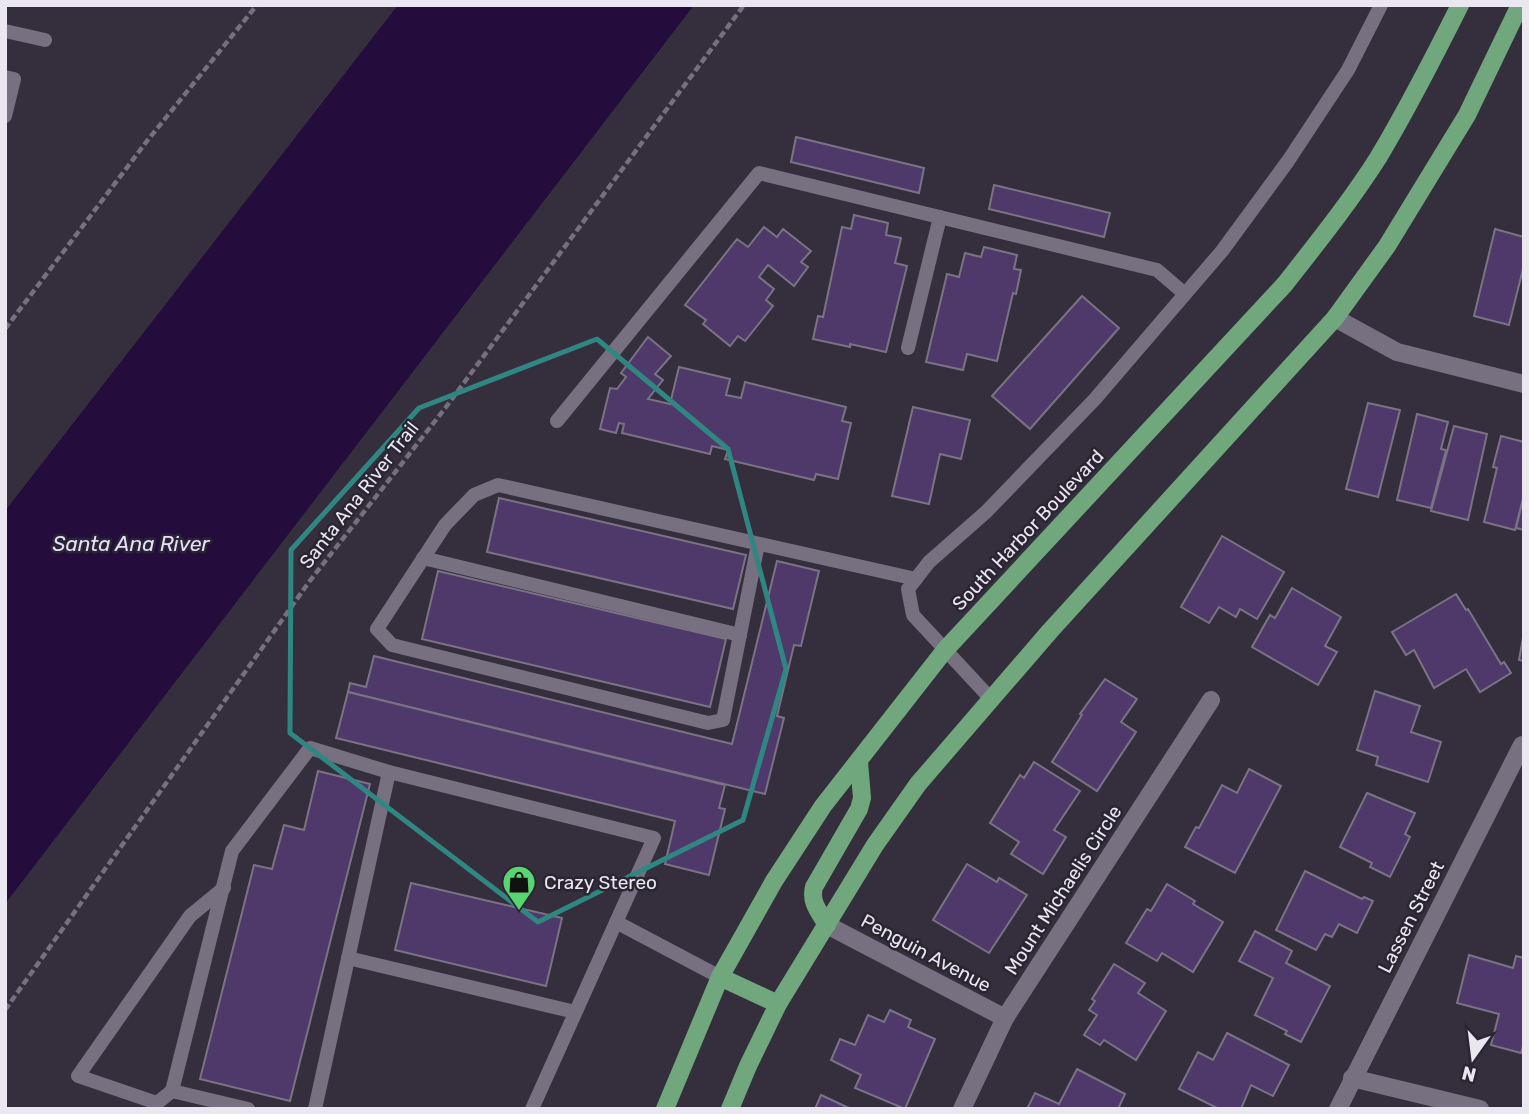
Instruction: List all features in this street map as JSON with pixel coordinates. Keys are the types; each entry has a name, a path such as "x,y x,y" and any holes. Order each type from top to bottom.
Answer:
{"main road":[{"name":"South Harbor Boulevard","path":"665,1109 720,977 774,881 823,806 946,650 1293,274 1333,223 1377,159 1415,94 1460,5"},
{"path":"730,1109 778,1004 875,845 918,784 1049,631 1335,318 1387,246 1467,115 1520,5"},
{"path":"827,925 811,895 859,809 862,798 859,762"},
{"path":"720,977 778,1004"}],"street":[{"path":"1335,318 1397,352 1524,384"},
{"name":"Mount Michaelis Circle","path":"962,1109 1005,1018 1211,700"},
{"name":"Lassen Street","path":"1338,1109 1523,745"},
{"name":"Penguin Avenue","path":"827,925 1005,1018"},
{"path":"1353,1077 1480,1109"}],"lane":[{"path":"991,699 913,615 908,589 929,562 986,512 1095,399 1222,251 1288,161 1348,70 1381,5"},
{"path":"5,31 44,40"},
{"path":"5,77 14,79 5,116"},
{"path":"556,421 759,173 1157,270 1185,294"},
{"path":"908,348 940,217"},
{"path":"758,544 723,720 708,723 392,645 377,629 444,525 474,495 498,485 916,579"},
{"path":"423,558 740,635"},
{"path":"223,888 190,916 78,1076 157,1103 172,1091 223,888 232,851 310,748 389,772 654,838 532,1109"},
{"path":"315,1109 389,772"},
{"path":"616,922 720,977"},
{"path":"348,958 575,1012"},
{"path":"172,1091 248,1109"}],"path":[{"path":"5,329 147,141 257,5"},
{"name":"Santa Ana River Trail","path":"5,1010 309,582 443,411 744,5"}],"highlighted area":[{"path":"597,339 728,449 786,669 743,820 538,922 290,733 291,550 419,408"}],"water":[{"name":"Santa Ana River","path":"398,5 694,5 5,904 5,511"}],"building":[{"path":"796,137 924,168 919,193 791,162"},
{"path":"994,185 1110,213 1104,237 989,209"},
{"path":"854,215 888,223 886,235 901,238 895,263 907,266 886,352 813,339 818,316 823,317 842,227 851,229"},
{"path":"764,227 777,237 783,229 811,251 801,262 808,267 794,286 768,265 759,277 774,289 766,300 773,306 745,341 738,336 730,346 703,324 706,320 685,305 737,239 748,247"},
{"path":"1495,229 1524,237 1524,265 1509,325 1474,316"},
{"path":"984,247 1017,255 1014,269 1021,270 997,361 967,354 963,370 926,362 947,274 959,277 965,253 981,257"},
{"path":"1082,296 1119,328 1030,429 992,396"},
{"path":"648,337 671,356 655,374 663,380 648,399 670,404 679,367 730,379 726,395 741,398 745,382 846,407 842,421 851,423 838,479 816,474 814,480 725,459 728,450 712,446 710,454 622,433 624,424 619,423 616,433 600,429 610,388 617,389 626,377 621,373"},
{"path":"1368,403 1400,410 1378,497 1346,489"},
{"path":"913,407 970,420 961,459 940,454 929,504 892,496"},
{"path":"1417,414 1448,422 1441,449 1446,450 1431,508 1397,500"},
{"path":"1454,426 1487,434 1468,520 1431,511"},
{"path":"1501,436 1524,442 1524,495 1515,530 1484,522 1497,468 1493,467"},
{"path":"1524,495 1524,530 1516,528"},
{"path":"499,498 746,555 733,609 487,552"},
{"path":"1222,536 1284,572 1257,619 1240,609 1236,617 1219,607 1209,623 1181,607"},
{"path":"777,561 819,571 801,646 794,645 777,716 784,718 765,794 348,692 350,683 366,687 374,656 732,744"},
{"path":"438,571 726,639 710,707 422,639"},
{"path":"1292,588 1341,617 1325,646 1337,652 1318,685 1252,647 1270,615 1275,618"},
{"path":"1456,594 1501,664 1504,662 1511,673 1480,692 1466,669 1434,688 1414,650 1406,655 1392,632"},
{"path":"1524,632 1524,661 1519,660"},
{"path":"1105,679 1137,699 1121,722 1136,732 1097,791 1052,762 1082,715 1080,714"},
{"path":"1375,691 1420,706 1411,732 1441,742 1428,782 1376,765 1378,757 1357,750"},
{"path":"348,692 725,785 719,808 725,809 709,875 665,864 675,821 336,738"},
{"path":"1034,762 1080,791 1054,830 1066,837 1043,874 1011,854 1019,842 990,823 1020,775 1024,778"},
{"path":"1249,769 1281,786 1235,873 1185,847 1196,827 1199,828 1222,785 1237,793"},
{"path":"318,771 370,784 290,1101 200,1079 254,865 272,869 284,825 304,830"},
{"path":"1367,793 1415,813 1405,834 1410,837 1390,877 1370,867 1372,863 1340,847"},
{"path":"967,864 997,882 999,878 1027,895 989,953 933,920"},
{"path":"1305,871 1362,899 1364,897 1373,901 1357,933 1339,924 1332,937 1325,934 1316,950 1276,930"},
{"path":"411,883 562,918 546,986 395,950"},
{"path":"1167,884 1223,922 1193,972 1162,953 1157,961 1126,943 1147,909 1151,911"},
{"path":"1255,931 1292,951 1286,963 1330,986 1301,1042 1285,1034 1287,1031 1255,1015 1273,978 1239,961"},
{"path":"1469,955 1513,968 1516,956 1524,958 1524,1043 1521,1053 1491,1045 1499,1014 1457,1003"},
{"path":"1114,964 1145,983 1138,993 1166,1011 1136,1060 1104,1040 1100,1045 1084,1035 1097,1015 1089,1010 1095,1001 1092,999"},
{"path":"890,1010 911,1020 908,1027 935,1039 905,1109 855,1088 861,1075 831,1060 840,1039 855,1045 868,1015 884,1022"},
{"path":"1227,1033 1289,1065 1273,1096 1251,1085 1241,1109 1219,1109 1179,1089 1198,1052 1213,1060"},
{"path":"1077,1069 1125,1094 1118,1109 1027,1109 1035,1093 1059,1104"},
{"path":"821,1095 851,1109 815,1109"}],"place":[{"name":"Crazy Stereo","path":"519,912"}]}
